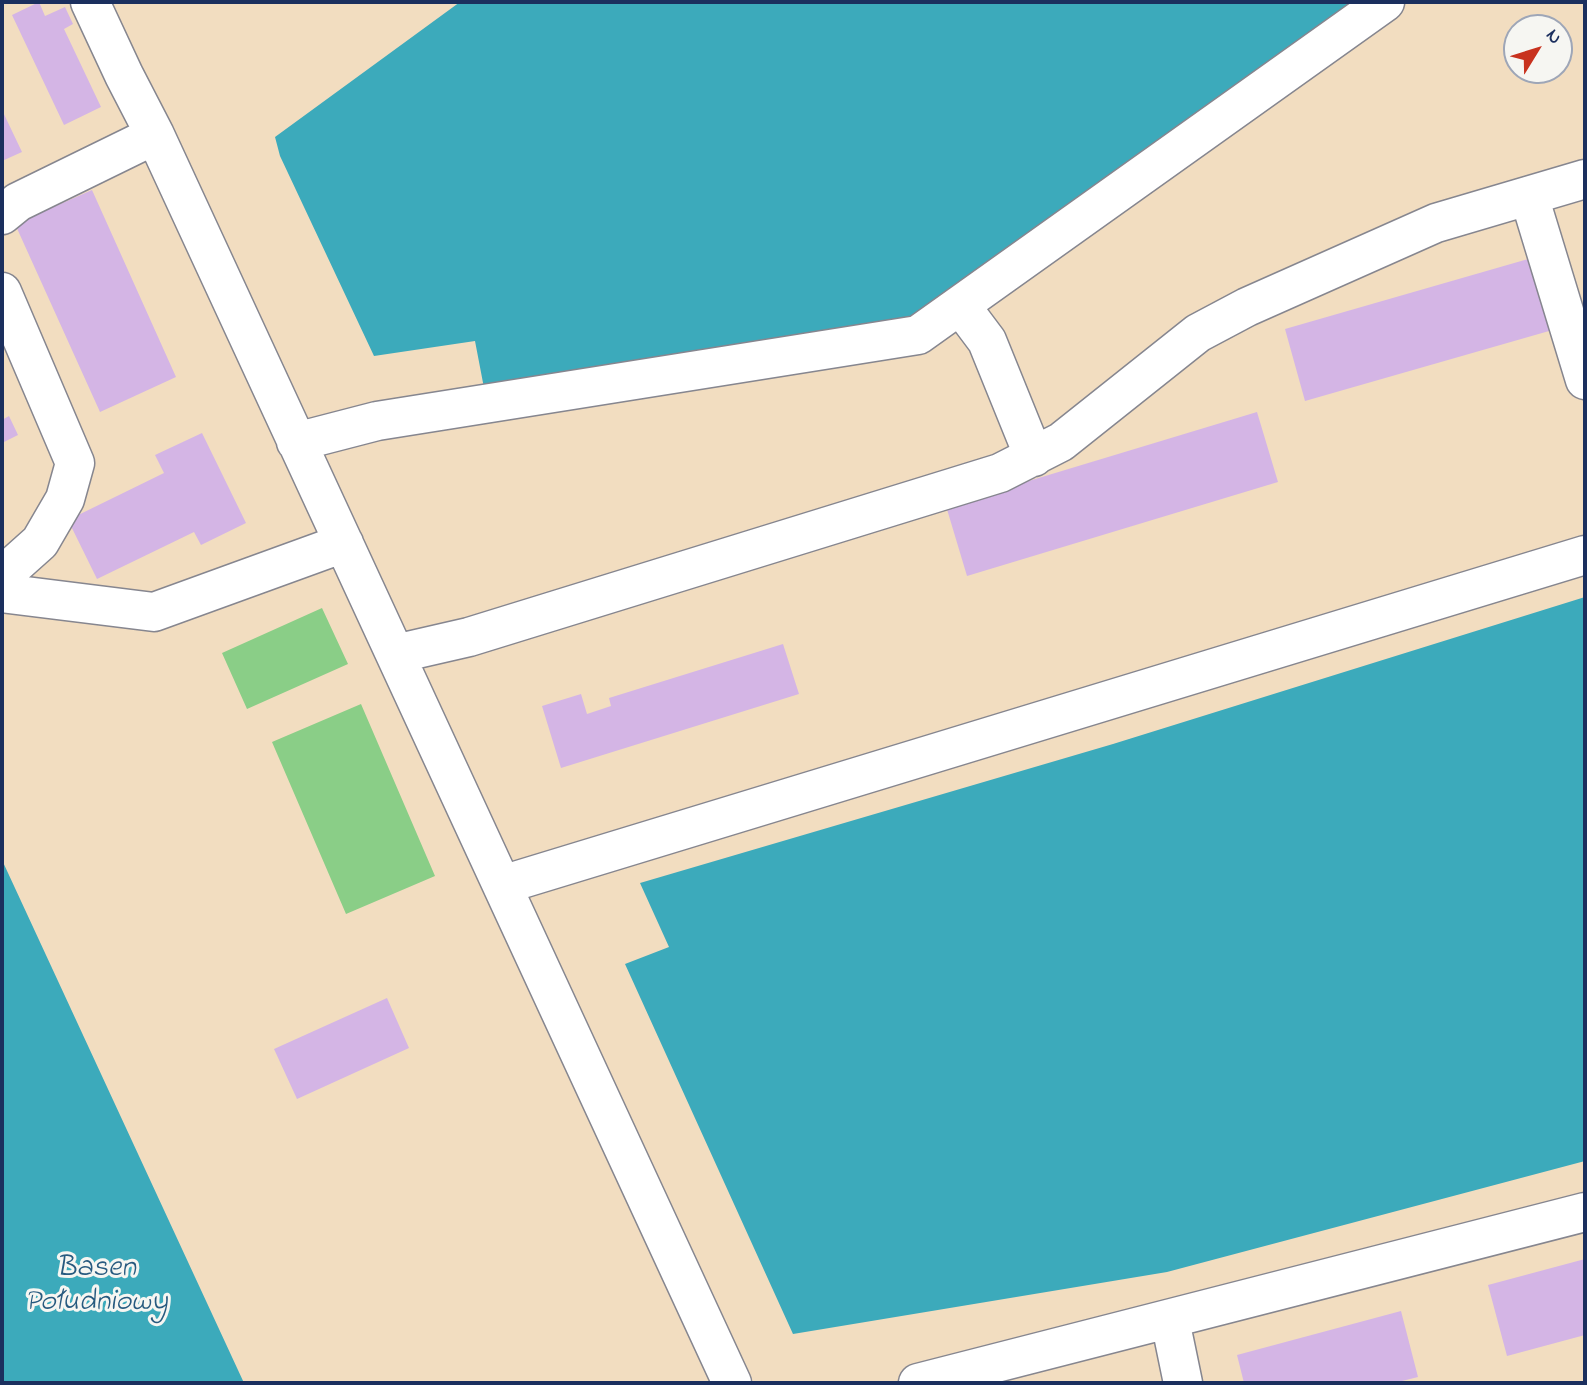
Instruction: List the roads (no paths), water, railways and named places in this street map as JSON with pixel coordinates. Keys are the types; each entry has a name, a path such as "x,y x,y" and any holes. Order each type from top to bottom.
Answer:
{"lane":[{"path":"90,2 155,135 733,1383"},
{"path":"296,442 377,421 918,335 1385,2"},
{"path":"2,215 18,202 155,135"},
{"path":"395,654 469,637 1000,472 1061,442 1198,333 1247,307 1436,223 1585,179"},
{"path":"1529,196 1585,380"},
{"path":"2,292 75,463 65,499 40,542 2,576"},
{"path":"960,305 987,341 1034,457"},
{"path":"2,593 154,612 344,543"},
{"path":"502,885 1585,555"},
{"path":"918,1383 1585,1212"},
{"path":"1170,1320 1183,1383"}],"water":[{"path":"460,2 1359,2 918,318 484,388 475,341 374,356 280,156 275,137"},
{"path":"1585,597 1585,1161 1167,1272 793,1334 625,964 669,947 640,883 1113,744"},
{"name":"Basen Południowy","path":"2,860 244,1383 2,1383"}]}
